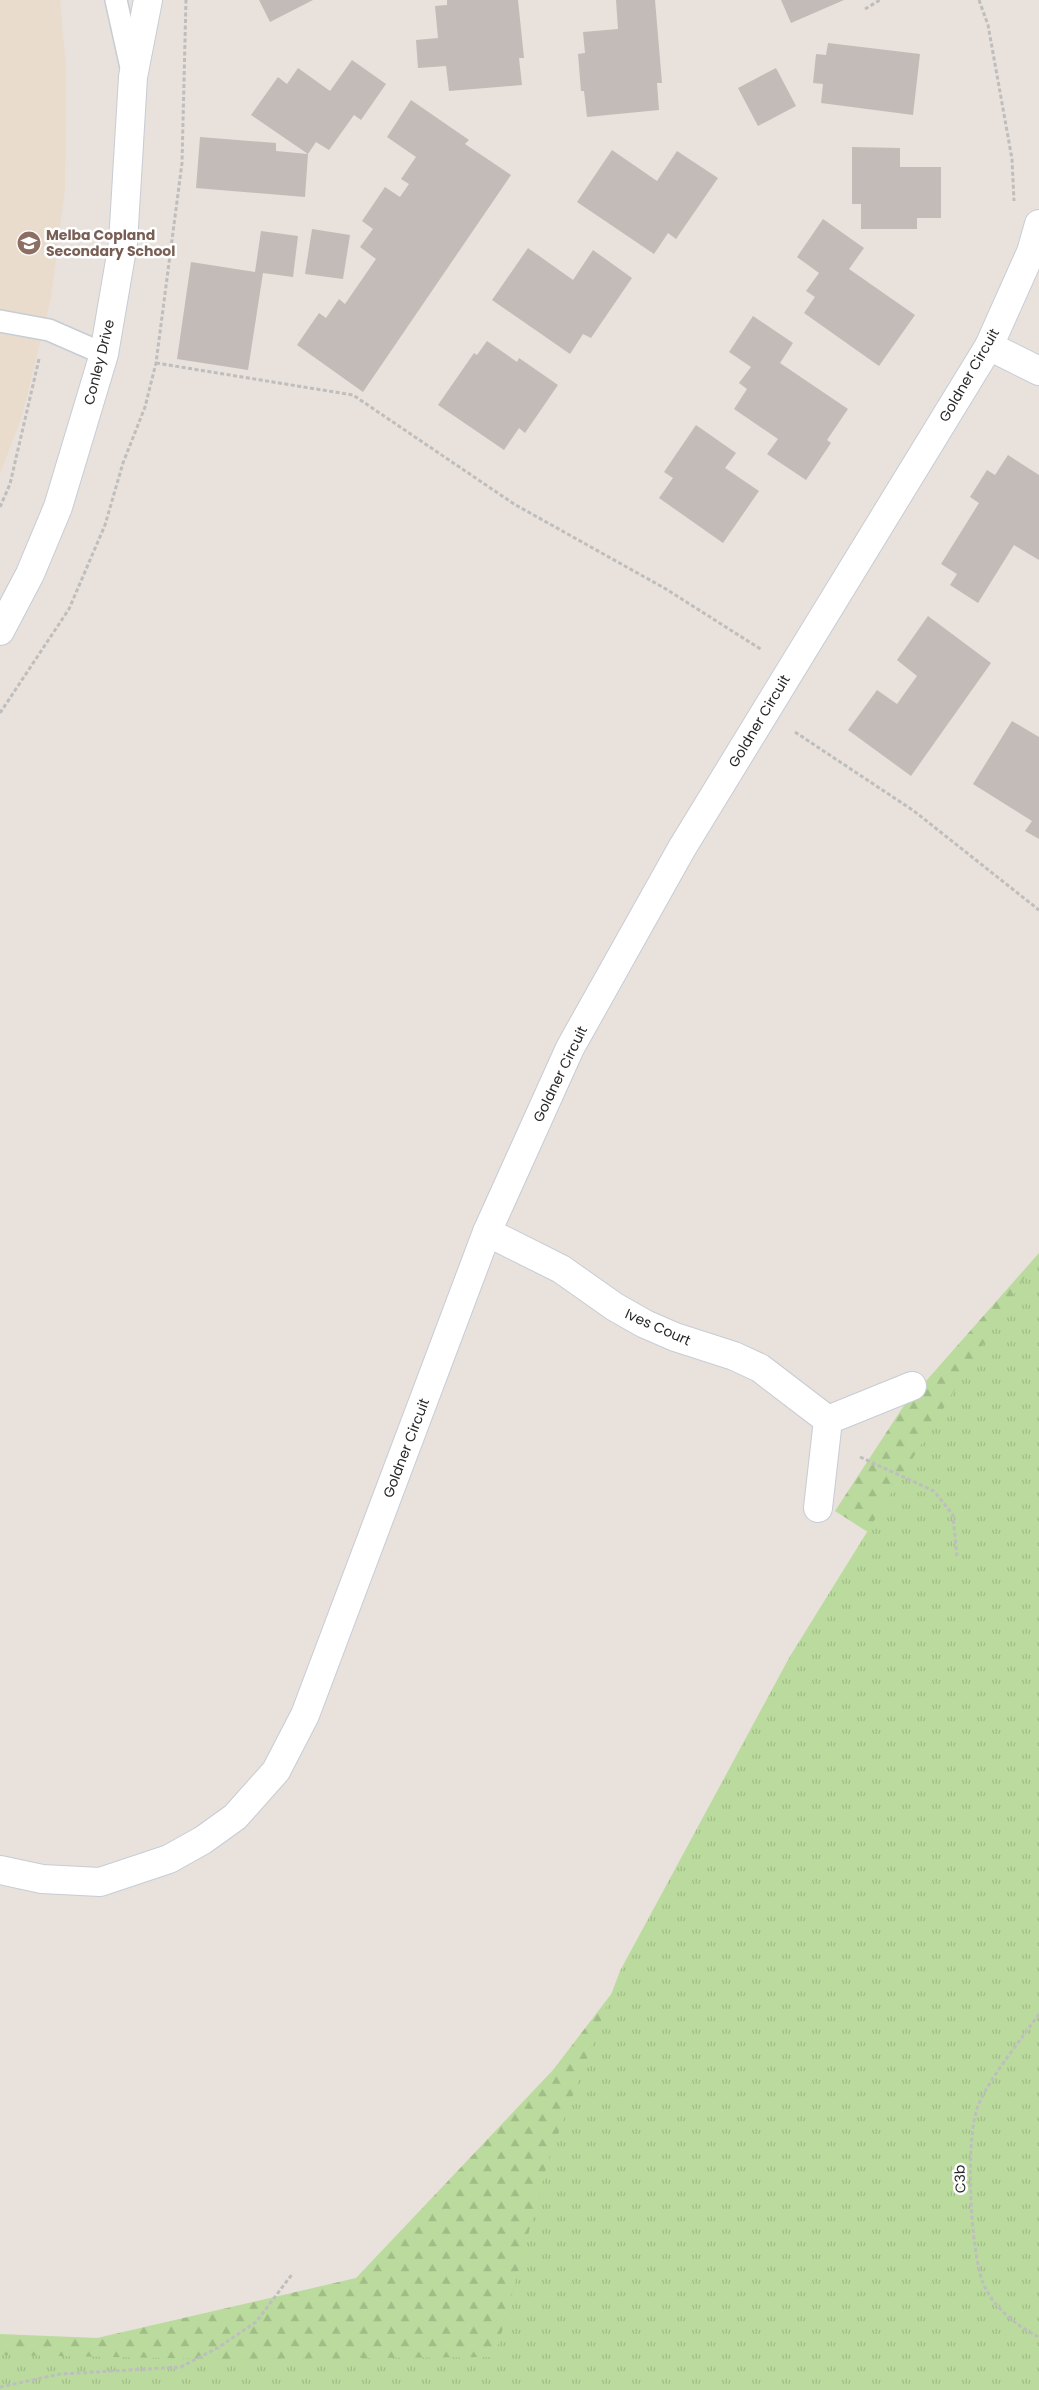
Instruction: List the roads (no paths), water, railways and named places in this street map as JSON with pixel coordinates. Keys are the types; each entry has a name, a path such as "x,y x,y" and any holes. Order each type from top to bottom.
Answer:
{"street":[{"path":"133,77 148,0"},
{"name":"Conley Drive","path":"0,631 30,574 58,507 104,354 123,243 133,77"},
{"name":"Goldner Circuit","path":"0,1870 42,1879 100,1882 169,1859 203,1840 235,1817 276,1771 305,1715 486,1232 570,1048 682,848 762,718 808,638 989,346 1031,252 1039,224"},
{"path":"989,346 1039,371"},
{"name":"Ives Court","path":"486,1232 561,1269 615,1307 645,1324 734,1356 760,1368 828,1420"},
{"path":"818,1508 828,1420 912,1386"}],"lane":[{"path":"116,0 133,77"},
{"path":"0,321 49,330 104,354"}],"place":[{"name":"Melba Copland Secondary School","path":"29,243"}]}
